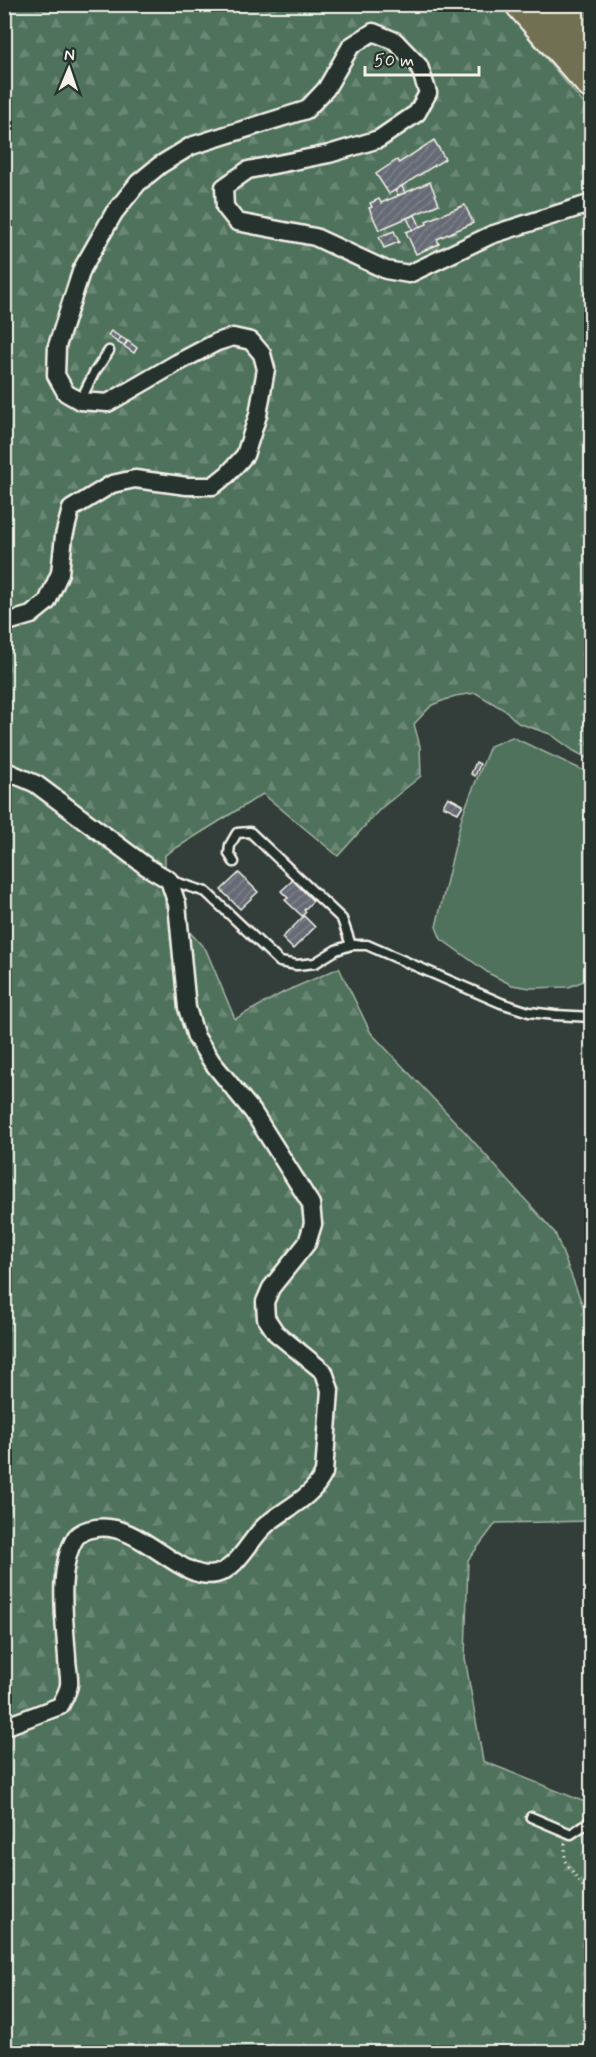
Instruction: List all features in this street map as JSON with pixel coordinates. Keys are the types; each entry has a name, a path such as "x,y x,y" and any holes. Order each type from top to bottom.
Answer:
{"highway":[{"path":"522,4 591,83"},
{"path":"557,4 591,44"},
{"path":"586,4 591,10"}],"street":[{"path":"4,623 31,615 47,602 60,573 64,536 71,509 112,484 135,479 187,486 213,486 228,474 245,455 258,415 266,369 262,354 251,342 233,337 217,342 108,403 80,401 66,393 56,375 57,346 82,269 114,213 138,183 160,165 191,146 306,110 326,88 351,46 374,32 395,41 419,66 428,93 417,113 378,139 329,154 248,170 224,187 225,207 237,222 315,237 386,270 409,274 491,235 591,203"},
{"path":"4,770 36,784 147,867 169,880 177,904 187,1008 196,1037 212,1062 253,1112 311,1204 313,1224 307,1243 271,1288 265,1302 266,1318 276,1333 324,1372 330,1390 324,1473 318,1485 306,1498 279,1514 257,1532 227,1570 213,1575 197,1572 178,1564 127,1531 108,1526 78,1534 69,1551 65,1572 64,1614 69,1686 60,1706 4,1727"}],"lane":[{"path":"80,401 94,373 109,351"},
{"path":"234,862 229,854 230,845 237,833 250,832 342,919 351,945"},
{"path":"169,880 206,892 280,962 297,965 315,963 336,950 351,945 367,945 501,1003 529,1012 555,1016 591,1017"},
{"path":"531,1818 571,1834 591,1820"}],"path":[{"path":"571,1834 565,1844 564,1861 591,1899"}],"green space":[{"path":"5,5 501,5 591,112 591,760 550,734 518,723 506,711 476,693 455,696 432,705 414,724 420,746 421,776 380,809 338,856 263,794 165,855 165,905 206,950 235,1019 284,992 339,968 371,1033 466,1133 555,1233 591,1327 591,1521 496,1523 468,1560 465,1658 483,1761 585,1802 591,1810 591,2052 5,2052"},
{"path":"512,737 591,774 591,978 569,987 530,988 512,985 490,974 441,939 436,927 462,816 490,746"}],"building":[{"path":"434,140 445,159 389,194 376,174 397,160 399,163"},
{"path":"430,182 439,204 379,230 369,208 372,207 370,203 379,199 381,203"},
{"path":"402,186 405,193 398,195 395,191"},
{"path":"465,205 473,223 437,239 439,244 416,254 406,232"},
{"path":"415,215 420,226 413,230 407,218"},
{"path":"394,231 399,242 384,248 379,237"},
{"path":"111,331 120,337 117,342 108,335"},
{"path":"121,337 127,341 124,346 117,342"},
{"path":"128,341 137,348 134,353 124,346"},
{"path":"476,762 480,764 475,776 471,774"},
{"path":"448,797 463,805 458,813 443,806"},
{"path":"239,873 258,892 240,909 221,890"},
{"path":"293,880 313,901 304,910 306,912 302,916 285,900 288,898 281,891"},
{"path":"304,916 315,927 293,949 282,938"}]}
